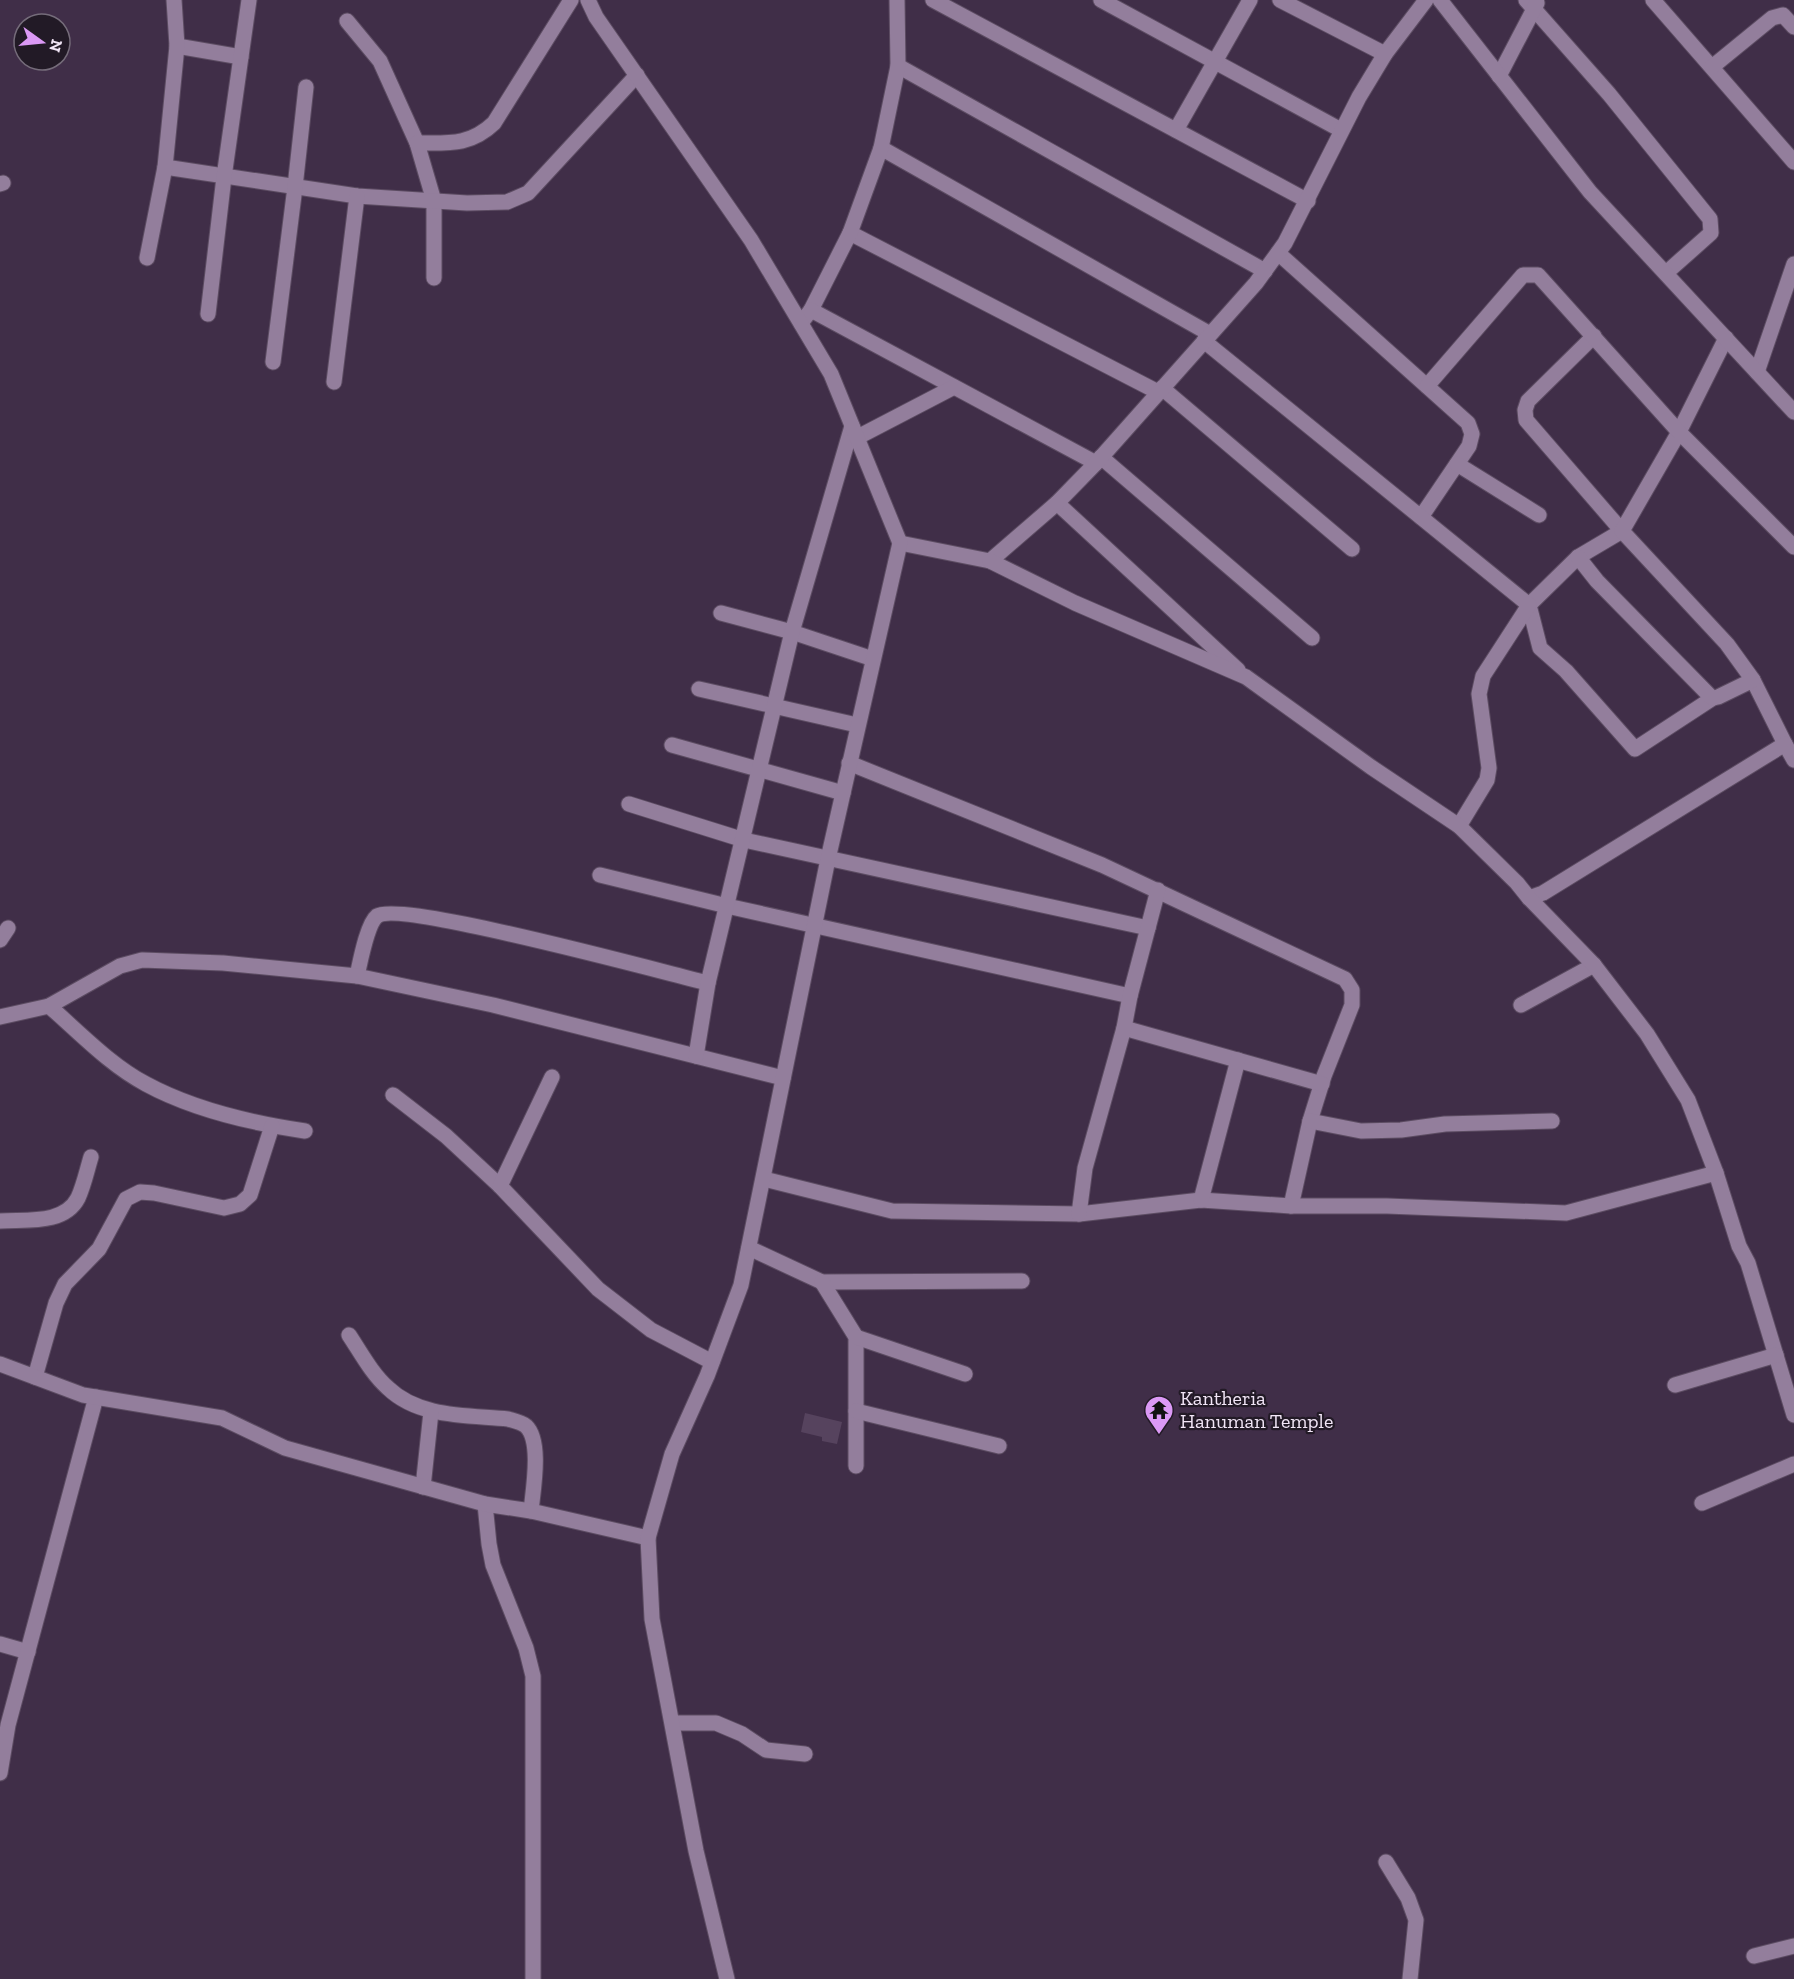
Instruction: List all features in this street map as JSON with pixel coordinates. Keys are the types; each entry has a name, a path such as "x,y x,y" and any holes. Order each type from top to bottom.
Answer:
{"street":[{"path":"147,258 165,167 177,46 174,0"},
{"path":"208,314 224,177 249,0"},
{"path":"417,143 461,142 482,134 488,129 520,84 571,0"},
{"path":"588,0 596,17 751,240 831,374 900,543 857,725 814,925 741,1285 712,1362 672,1454 648,1538 652,1619 696,1851 729,1978"},
{"path":"801,323 811,310 850,233 881,148 898,66 897,0"},
{"path":"933,0 1308,201"},
{"path":"1101,0 1341,130"},
{"path":"1176,130 1250,0"},
{"path":"1280,0 1385,54"},
{"path":"990,561 1057,502 1098,460 1265,271 1308,201 1341,130 1385,54 1426,0"},
{"path":"1440,0 1590,192 1794,412"},
{"path":"1653,0 1794,162"},
{"path":"1499,76 1533,3 1710,219 1711,233 1666,273"},
{"path":"1712,67 1772,18 1783,15 1794,27"},
{"path":"347,21 381,61 417,143 434,201 434,278"},
{"path":"177,46 241,57"},
{"path":"898,66 1265,271"},
{"path":"165,167 357,196 467,203 507,202 528,193 637,75"},
{"path":"273,362 306,87"},
{"path":"881,148 1207,338 1529,605 1540,648 1566,671 1635,749 1713,698 1718,698 1753,680"},
{"path":"333,382 357,196"},
{"path":"850,233 1160,390 1353,549"},
{"path":"1278,253 1468,423 1472,434 1469,446 1421,517"},
{"path":"1757,372 1794,264"},
{"path":"1427,386 1523,275 1538,275 1679,432 1794,547"},
{"path":"811,310 954,387 1098,460 1312,638"},
{"path":"1594,336 1528,401 1525,410 1526,420 1622,531 1726,644 1753,680 1794,760"},
{"path":"1459,826 1487,780 1490,768 1479,694 1483,676 1529,605 1578,557 1622,531 1679,432 1726,338"},
{"path":"696,1056 708,983 792,632 854,432 954,387"},
{"path":"1457,464 1539,514"},
{"path":"1057,502 1246,677 1371,767 1459,826 1517,883 1594,965 1647,1034 1688,1100 1716,1173 1739,1245 1748,1263 1794,1415"},
{"path":"900,543 990,561 1075,603 1246,677"},
{"path":"1578,557 1597,581 1713,698"},
{"path":"721,613 792,632 873,659"},
{"path":"699,689 857,725"},
{"path":"1529,898 1543,893 1785,744"},
{"path":"672,745 843,793"},
{"path":"849,763 1091,860 1345,979 1352,990 1352,1005 1310,1121 1291,1206"},
{"path":"629,804 744,840 1148,928"},
{"path":"600,875 1130,996"},
{"path":"1079,1214 1085,1168 1124,1028 1130,996 1158,890"},
{"path":"357,976 371,922 379,915 392,913 525,937 708,983"},
{"path":"0,1017 49,1006 120,966 142,960 223,963 357,976 494,1005 783,1078"},
{"path":"1521,1005 1594,965"},
{"path":"49,1006 112,1060 145,1083 185,1103 272,1126 305,1131"},
{"path":"1124,1028 1322,1084"},
{"path":"1201,1200 1238,1060"},
{"path":"500,1186 552,1077"},
{"path":"393,1095 446,1136 500,1186 598,1289 651,1330 712,1362"},
{"path":"1310,1121 1361,1131 1401,1130 1445,1124 1552,1120"},
{"path":"35,1377 56,1303 65,1284 99,1249 126,1199 140,1192 224,1208 240,1204 250,1195 272,1126"},
{"path":"0,1221 49,1218 68,1212 78,1198 91,1157"},
{"path":"764,1179 892,1211 1079,1214 1201,1200 1291,1206 1387,1206 1566,1213 1716,1173"},
{"path":"749,1248 822,1282 1022,1281"},
{"path":"822,1282 856,1337 856,1466"},
{"path":"349,1335 387,1388 401,1399 431,1412 508,1419 520,1422 528,1428 536,1447 531,1511"},
{"path":"856,1337 965,1374"},
{"path":"1675,1385 1776,1355"},
{"path":"0,1364 83,1395 222,1418 285,1448 485,1504 531,1511 648,1538"},
{"path":"0,1773 8,1725 96,1397"},
{"path":"856,1411 999,1446"},
{"path":"423,1486 431,1412"},
{"path":"1702,1503 1794,1464"},
{"path":"485,1504 493,1565 526,1648 533,1676 533,1979"},
{"path":"0,1644 28,1652"},
{"path":"673,1723 716,1723 742,1734 766,1750 806,1754"},
{"path":"1386,1862 1408,1898 1416,1920 1410,1979"},
{"path":"1755,1956 1794,1946"}],"building":[{"path":"805,1413 842,1422 837,1444 822,1441 822,1437 801,1432"}],"place":[{"name":"Kantheria Hanuman Temple","path":"1159,1436"}]}
